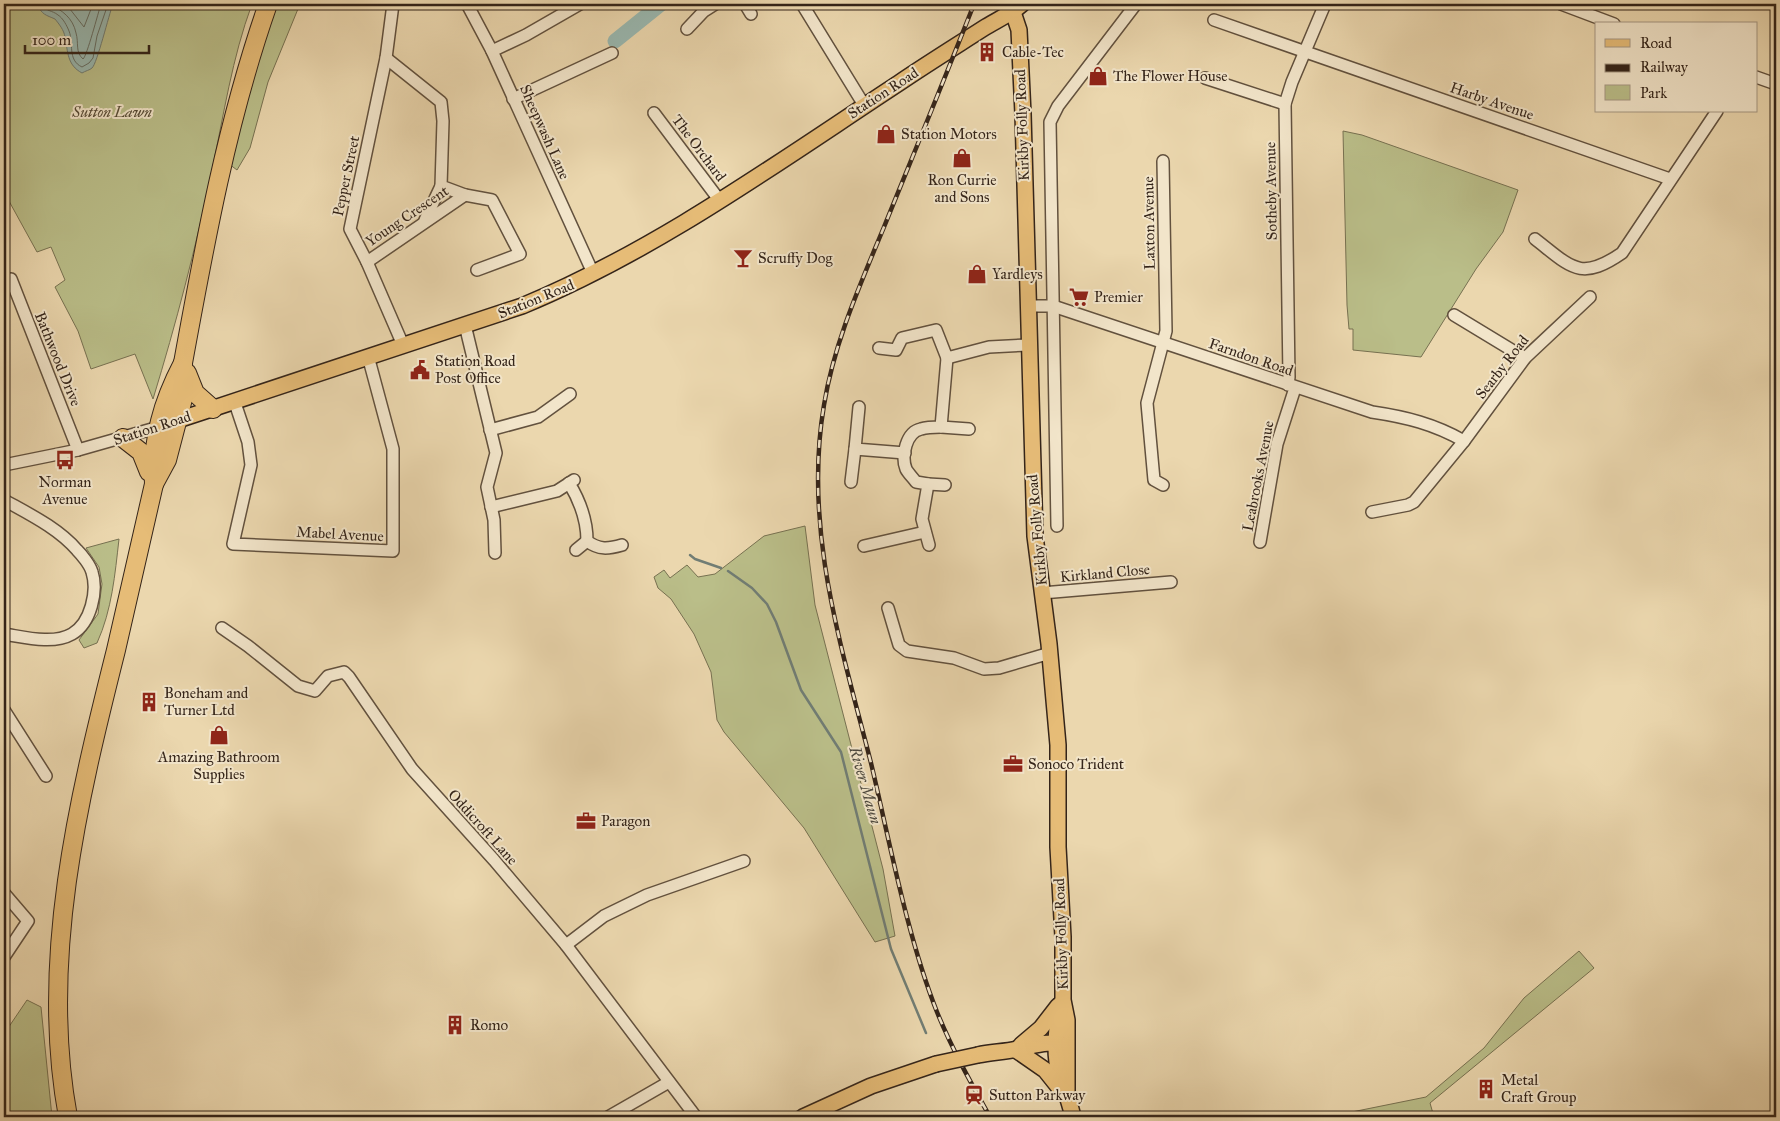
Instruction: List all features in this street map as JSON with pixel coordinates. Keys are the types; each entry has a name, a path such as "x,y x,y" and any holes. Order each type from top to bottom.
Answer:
{"highway":[{"path":"68,1117 60,1049 58,970 69,867 97,726 154,484 167,460 184,395 183,364 235,110 268,4"},
{"path":"183,364 195,393 213,409"},
{"path":"154,484 152,455 168,393 183,364"},
{"path":"124,438 141,452 154,484"}],"main road":[{"name":"Station Road","path":"159,427 235,403 368,356 465,326 576,284 720,201 994,21 1018,8"},
{"name":"Kirkby Folly Road","path":"1018,8 1034,536 1050,653 1058,744 1063,1000 1056,1023 1061,1048 1060,1074 1070,1104"},
{"path":"1016,1050 1041,1028 1063,1000"},
{"path":"803,1117 871,1086 936,1064 978,1054 1016,1050 1036,1043 1061,1048"},
{"path":"1016,1050 1045,1070 1070,1104"}],"street":[{"name":"Pepper Street","path":"393,4 386,58 350,229 367,262 403,345"},
{"name":"Sheepwash Lane","path":"467,4 492,51 593,273"},
{"path":"492,51 526,35 580,4"},
{"path":"687,29 704,11 715,4"},
{"path":"802,4 864,106"},
{"name":"Kirkby Folly Road","path":"1057,526 1050,122 1058,106 1136,4"},
{"name":"Sotheby Avenue","path":"1292,387 1290,377 1285,104 1304,52 1325,4"},
{"path":"1561,4 1609,22"},
{"name":"Harby Avenue","path":"1214,20 1670,179"},
{"path":"514,99 612,53"},
{"name":"Young Crescent","path":"386,58 441,102 443,121 441,186 465,195 492,200 520,254 477,270"},
{"path":"1205,78 1285,104"},
{"path":"1758,78 1773,83"},
{"path":"1535,239 1572,267 1581,270 1594,268 1622,253 1638,226 1716,112"},
{"name":"The Orchard","path":"654,113 720,201"},
{"name":"Laxton Avenue","path":"1163,161 1166,331 1147,403 1154,480 1163,485"},
{"path":"425,220 441,186"},
{"name":"Young Crescent","path":"367,262 425,220 465,195"},
{"name":"Bathwood Drive","path":"11,279 78,450"},
{"name":"Searby Road","path":"1372,512 1408,505 1414,502 1464,441 1525,358 1590,297"},
{"name":"Farndon Road","path":"1028,306 1052,306 1372,412 1410,418 1427,423 1442,428 1464,441"},
{"path":"1454,315 1525,358"},
{"path":"465,326 496,453 487,487 494,520 495,553"},
{"path":"879,348 896,350 902,338 936,330 947,358 940,427"},
{"path":"947,358 988,347 1028,345"},
{"name":"Mabel Avenue","path":"235,403 248,442 251,465 232,544 394,551 392,448 368,356"},
{"name":"Leabrooks Avenue","path":"1260,542 1277,444 1292,387"},
{"path":"490,430 538,417 570,394"},
{"path":"851,482 859,407"},
{"name":"Station Road","path":"4,465 78,450 159,427"},
{"path":"945,485 916,482 906,469 905,453 907,441 914,432 920,429 940,427 969,429"},
{"path":"855,449 905,453"},
{"path":"491,507 557,491 572,481 587,530 587,541"},
{"path":"928,484 922,519 929,545"},
{"path":"4,500 64,537 78,550 92,570 94,590 88,615 72,634 54,639 4,634"},
{"path":"864,546 925,532"},
{"path":"587,541 596,547 609,549 622,545"},
{"path":"576,550 587,541"},
{"name":"Kirkland Close","path":"1042,593 1171,582"},
{"path":"888,608 899,645 907,651 954,658 984,669 999,668 1050,653"},
{"name":"Oddicroft Lane","path":"222,628 298,686 315,691 328,676 344,672 350,676 412,770 494,860 566,945 696,1117"},
{"path":"4,710 46,776"},
{"path":"566,945 604,916 647,895 744,861"},
{"path":"4,893 28,921 4,957"},
{"path":"608,1117 669,1082"}],"green space":[{"name":"Sutton Lawn","path":"4,4 252,4 234,65 206,199 178,314 153,399 135,354 91,369 78,331 55,287 65,280 51,247 37,252 4,192"},
{"path":"276,4 300,4 268,82 250,148 237,170 229,164 238,117"},
{"path":"1343,131 1362,135 1518,190 1503,232 1476,269 1421,357 1353,350 1353,329 1349,329 1347,305"},
{"path":"805,526 815,605 883,869 895,936 875,942 804,828 724,732 717,720 711,672 694,634 671,599 658,588 654,577 664,570 670,578 687,565 698,577 715,574 764,536"},
{"path":"119,539 112,592 106,618 97,643 84,648 79,640 98,614 102,584 99,567 86,548"},
{"path":"1579,951 1594,968 1430,1103 1434,1117 1327,1117 1426,1097 1484,1048 1524,998"},
{"path":"27,1000 41,1007 52,1117 4,1117 4,1034"}],"water":[{"path":"37,4 113,4 97,58 92,68 82,73 73,66 61,27 55,19 43,13"}],"waterway":[{"name":"River Maun","path":"615,41 661,4"},
{"name":"River Maun","path":"690,555 695,559 721,568"},
{"name":"River Maun","path":"728,571 752,588 767,604 776,622 801,690 841,752 891,949 926,1033"}],"railway":[{"path":"974,4 857,292 834,359 824,405 819,451 818,496 828,586 837,630 871,763 908,921 926,983 937,1012 955,1053 990,1117"}],"place":[{"name":"Cable-Tec","path":"987,52"},
{"name":"The Flower House","path":"1098,76"},
{"name":"Station Motors","path":"886,134"},
{"name":"Ron Currie and Sons","path":"962,158"},
{"name":"Scruffy Dog","path":"743,258"},
{"name":"Yardleys","path":"977,274"},
{"name":"Premier","path":"1079,297"},
{"name":"Station Road Post Office","path":"420,370"},
{"name":"Norman Avenue","path":"65,460"},
{"name":"Boneham and Turner Ltd","path":"149,702"},
{"name":"Amazing Bathroom Supplies","path":"219,735"},
{"name":"Sonoco Trident","path":"1013,764"},
{"name":"Paragon","path":"586,821"},
{"name":"Romo","path":"455,1025"},
{"name":"Metal Craft Group","path":"1486,1089"},
{"name":"Sutton Parkway","path":"974,1095"}]}
